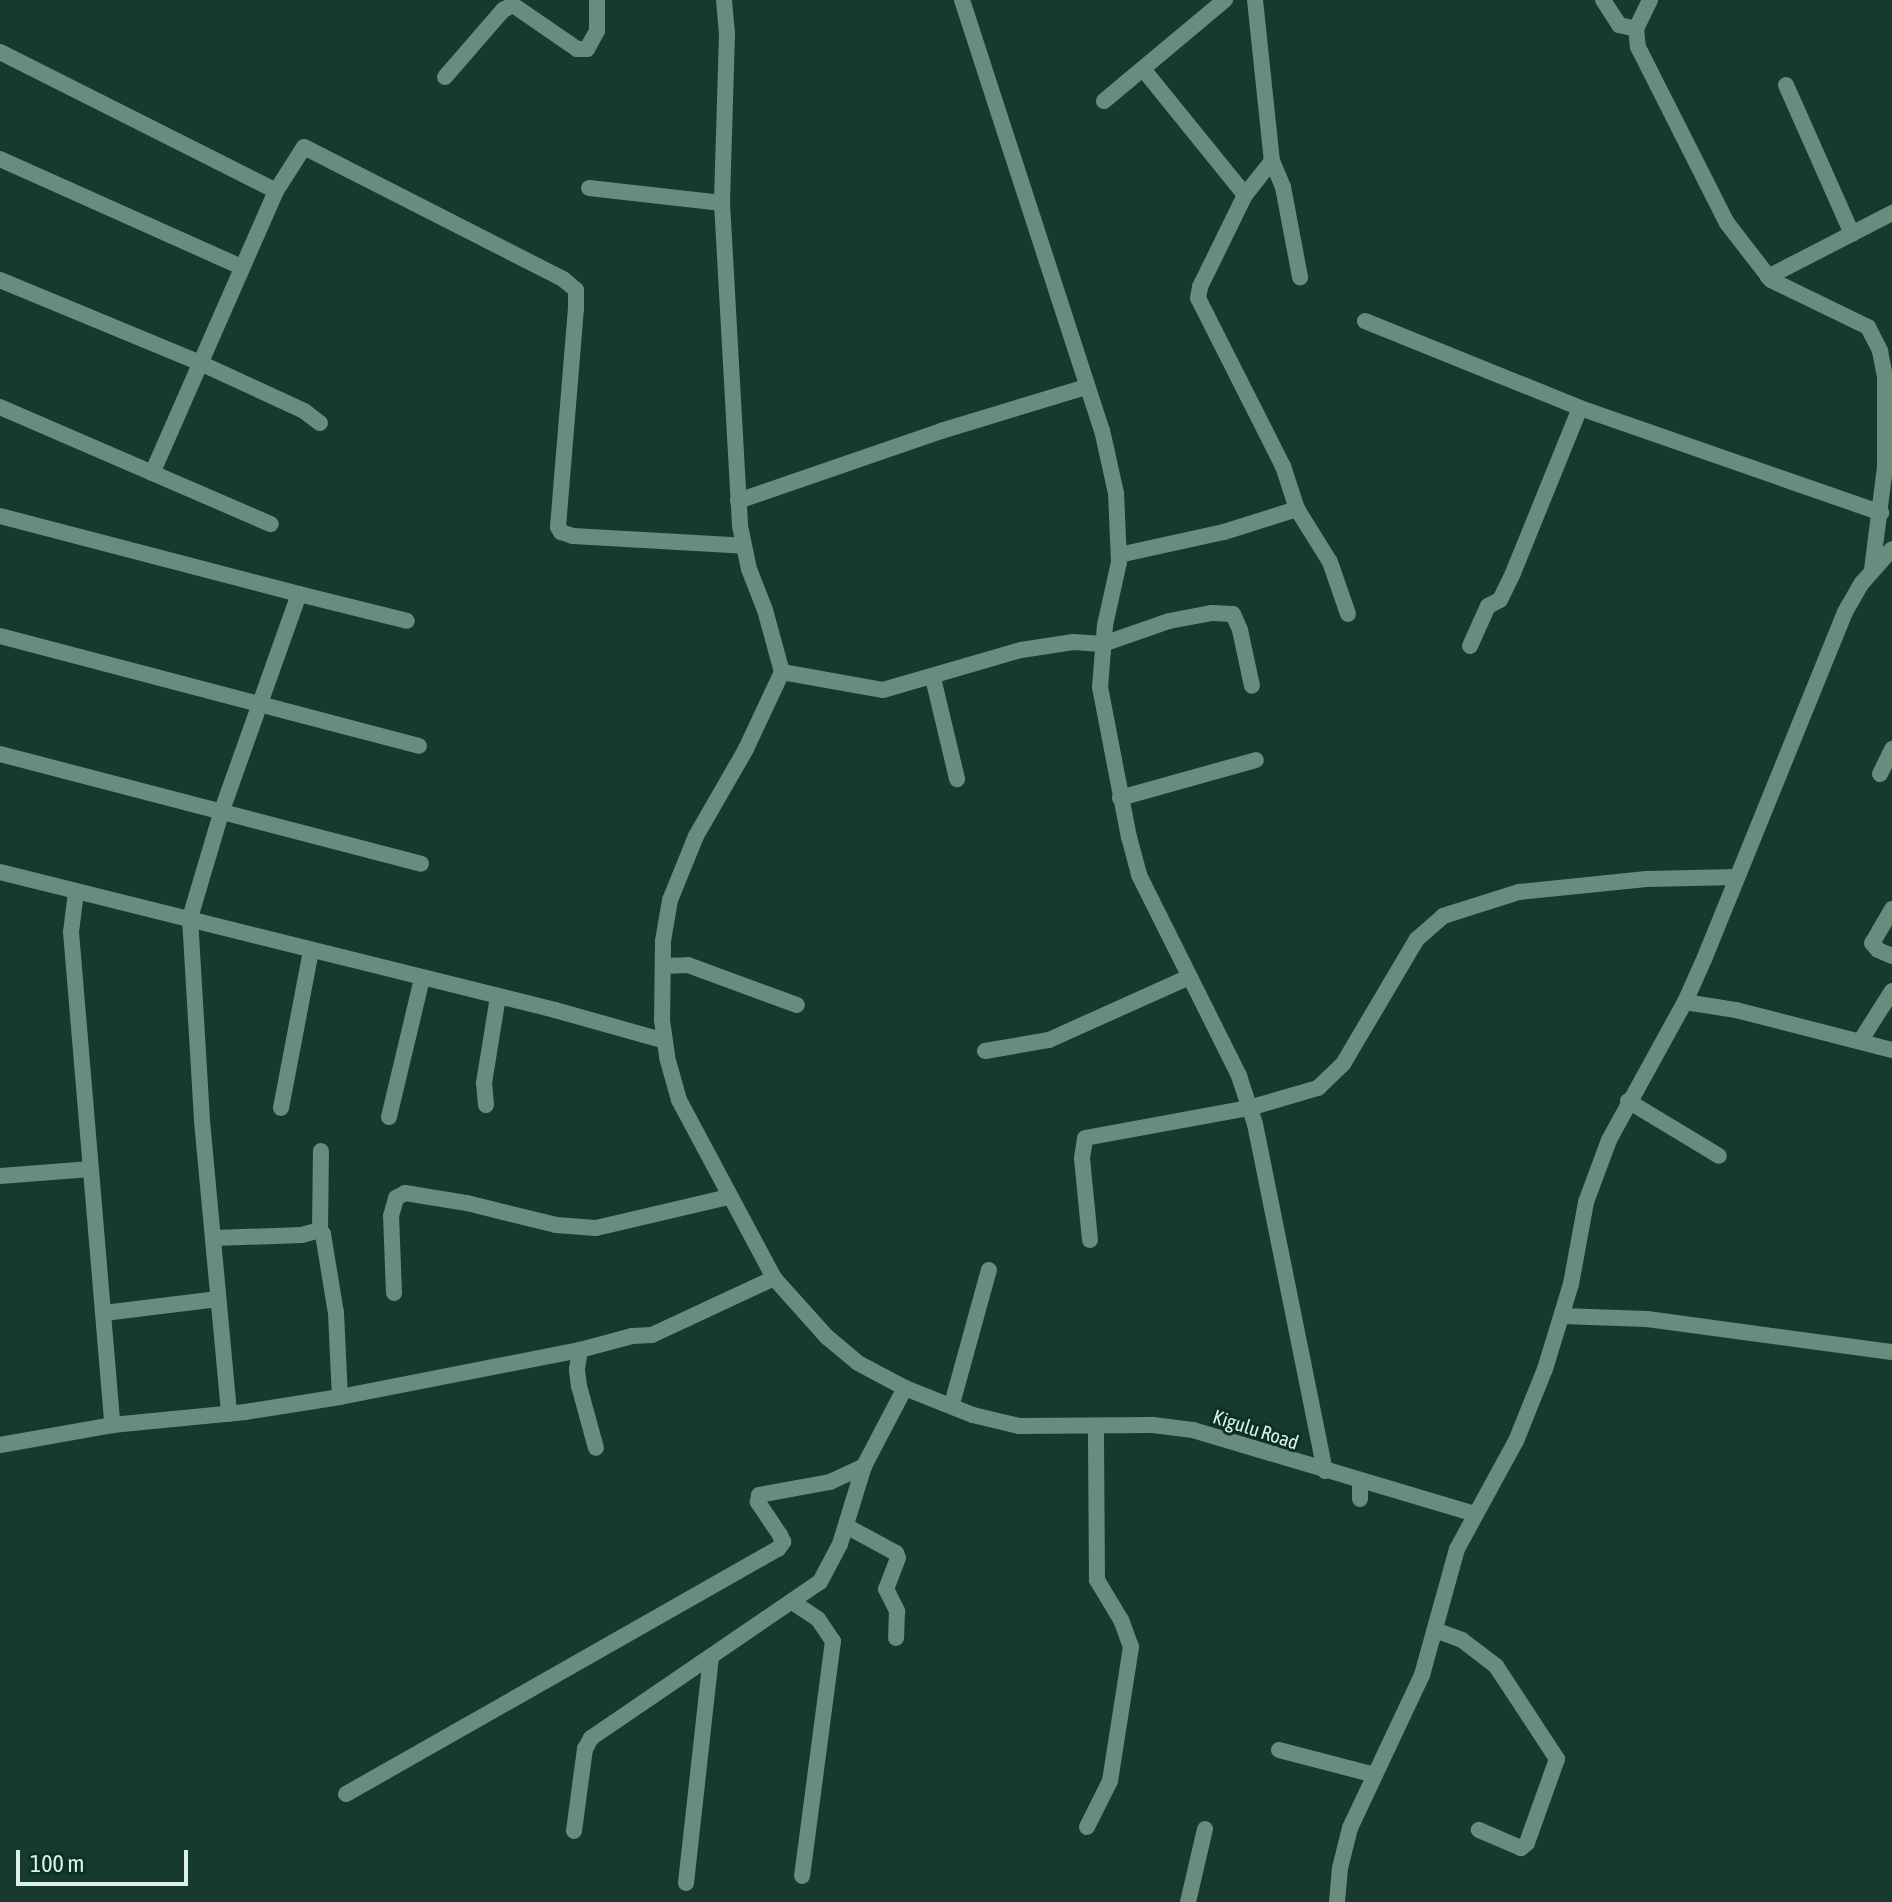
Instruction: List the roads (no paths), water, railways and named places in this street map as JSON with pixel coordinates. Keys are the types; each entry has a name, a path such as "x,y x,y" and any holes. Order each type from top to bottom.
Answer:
{"street":[{"path":"445,77 503,10 513,5 577,49 587,49 597,31 597,0"},
{"path":"724,0 727,33 722,203 738,501 744,546 782,672 883,690 1021,650 1073,642 1103,644 1169,621 1212,613 1233,614 1240,630 1252,686"},
{"path":"962,0 1102,430 1116,493 1119,555 1103,644 1100,687 1120,798 1139,875 1187,978 1239,1076 1261,1145 1325,1471"},
{"path":"1104,101 1225,0"},
{"path":"1255,0 1272,161 1283,187 1300,277"},
{"path":"1603,0 1619,25 1636,29"},
{"path":"1650,0 1636,29 1638,47 1727,223 1768,277 1799,297 1868,327 1874,337 1885,376 1885,467 1872,570"},
{"path":"0,52 276,191"},
{"path":"1143,69 1245,195"},
{"path":"1786,85 1852,234"},
{"path":"152,473 198,362 276,191 304,147 563,279 576,290 558,527 561,532 573,536 744,546"},
{"path":"0,159 242,267"},
{"path":"1272,161 1245,195 1200,287 1198,298 1283,466 1297,509 1330,562 1348,614"},
{"path":"589,188 722,203"},
{"path":"1768,277 1892,213"},
{"path":"0,280 198,362 304,411 320,423"},
{"path":"1365,321 1580,408 1881,513"},
{"path":"738,501 1086,387"},
{"path":"0,407 271,524"},
{"path":"1470,646 1488,606 1500,600 1513,573 1580,408"},
{"path":"1119,555 1224,532 1297,509"},
{"path":"0,516 407,621"},
{"path":"1337,1902 1344,1849 1375,1775 1414,1697 1457,1549 1522,1428 1562,1316 1594,1177 1628,1101 1685,1002 1845,612 1872,570 1891,553"},
{"path":"229,1414 190,918 222,810 299,594"},
{"path":"0,636 419,746"},
{"name":"Kigulu Road","path":"782,672 766,710 717,794 679,872 670,900 663,966 665,1041 679,1100 728,1197 774,1278 847,1354 905,1388 952,1404 973,1415 1019,1426 1183,1428 1474,1514"},
{"path":"933,678 957,779"},
{"path":"1880,774 1892,749"},
{"path":"0,754 421,864"},
{"path":"1120,798 1256,760"},
{"path":"0,872 665,1041"},
{"path":"1090,1240 1082,1158 1085,1138 1304,1095 1331,1078 1417,939 1443,916 1461,907 1519,892 1574,885 1737,877"},
{"path":"76,892 71,932 112,1425"},
{"path":"1892,909 1872,943 1878,950 1892,956"},
{"path":"281,1108 311,950"},
{"path":"663,966 688,965 797,1005"},
{"path":"985,1051 1049,1040 1187,978"},
{"path":"389,1117 422,979"},
{"path":"1861,1040 1892,991"},
{"path":"486,1105 484,1083 498,997"},
{"path":"1685,1002 1736,1010 1892,1050"},
{"path":"1628,1101 1719,1156"},
{"path":"321,1151 320,1230 336,1313 340,1397"},
{"path":"0,1176 91,1169"},
{"path":"394,1293 391,1216 396,1198 405,1193 467,1203 556,1225 596,1228 728,1197"},
{"path":"213,1238 302,1235 320,1230"},
{"path":"952,1404 989,1270"},
{"path":"0,1445 112,1425 229,1414 340,1397 580,1350 632,1336 652,1335 774,1278"},
{"path":"104,1313 218,1299"},
{"path":"1562,1316 1647,1319 1892,1352"},
{"path":"580,1350 578,1378 596,1448"},
{"path":"574,1831 585,1749 591,1738 794,1603 820,1582 846,1526 864,1466 905,1388"},
{"path":"1087,1827 1110,1781 1131,1647 1121,1620 1097,1580 1096,1426"},
{"path":"346,1794 778,1549 783,1542 758,1502 764,1492 830,1482 864,1466"},
{"path":"1360,1481 1360,1499"},
{"path":"846,1526 896,1553 898,1558 886,1589 897,1611 896,1638"},
{"path":"794,1603 818,1619 833,1641 802,1876"},
{"path":"1435,1630 1462,1640 1496,1666 1557,1759 1527,1843 1521,1848 1479,1830"},
{"path":"686,1883 711,1658"},
{"path":"1279,1750 1375,1775"},
{"path":"1188,1902 1205,1829"}]}
